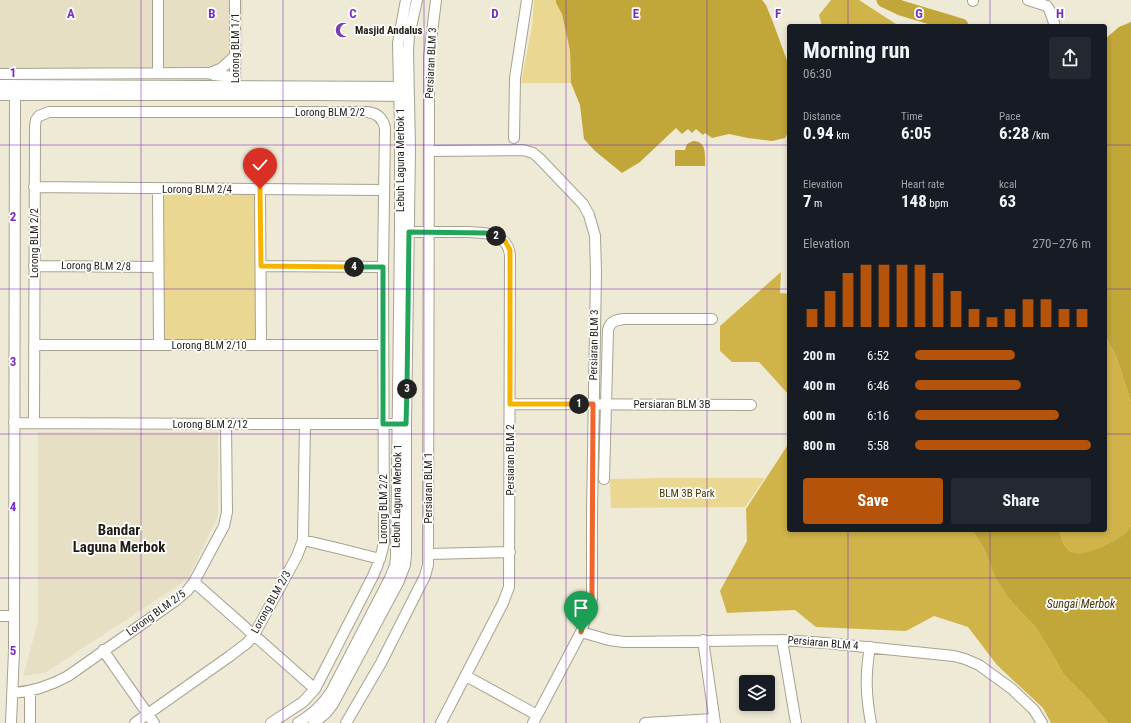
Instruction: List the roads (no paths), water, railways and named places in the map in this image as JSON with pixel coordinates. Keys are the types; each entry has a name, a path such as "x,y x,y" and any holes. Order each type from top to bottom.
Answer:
{"street":[{"path":"158,0 158,74"},
{"name":"Lorong BLM 1/1","path":"235,0 235,86"},
{"name":"Lebuh Laguna Merbok 1","path":"404,91 398,43 406,0"},
{"name":"Lebuh Laguna Merbok 1","path":"298,723 317,710 325,702 395,566 402,424 404,91 409,42 417,0"},
{"name":"Persiaran BLM 3","path":"429,232 429,57 436,0"},
{"path":"514,138 515,78 527,0"},
{"path":"1028,0 1047,6 1054,24"},
{"path":"0,74 208,73 222,68 235,56"},
{"path":"208,73 235,86"},
{"path":"0,85 15,90"},
{"path":"0,95 15,90 235,86 322,95 404,91"},
{"path":"11,723 14,651 15,90"},
{"name":"Lorong BLM 2/2","path":"34,423 34,187 36,120 39,116 49,112 372,112 380,116 384,123 385,151 383,267 384,542 380,560 373,576 314,690 303,702 271,723"},
{"name":"Persiaran BLM 3","path":"428,150 523,150 533,153 586,209 593,227 596,246 593,404 592,599 581,632 535,719"},
{"name":"Lorong BLM 2/4","path":"34,187 384,190"},
{"path":"158,188 159,344"},
{"path":"260,189 261,345"},
{"name":"Persiaran BLM 2","path":"404,232 486,233 497,236 505,241 510,254 509,587 507,594 441,723"},
{"name":"Persiaran BLM 1","path":"346,723 381,663 427,570 429,232"},
{"name":"Lorong BLM 2/8","path":"34,266 158,267"},
{"path":"261,266 383,267"},
{"path":"604,480 608,330 610,323 614,320 624,319 712,319"},
{"name":"Lorong BLM 2/10","path":"34,345 159,344 383,346"},
{"name":"Persiaran BLM 3B","path":"510,404 751,405"},
{"name":"Lorong BLM 2/12","path":"14,423 402,424"},
{"name":"Lorong BLM 2/5","path":"12,693 30,691 52,685 61,680 175,601 187,591 194,582 224,526 226,519 226,424"},
{"name":"Lorong BLM 2/3","path":"135,723 230,656 247,643 254,635 297,556 303,540 305,424"},
{"name":"Lebuh Laguna Merbok 1","path":"314,723 326,713 333,704 388,603 403,569 407,546 402,424"},
{"path":"303,540 341,548 380,560"},
{"path":"428,554 510,552"},
{"path":"194,582 314,690"},
{"path":"0,616 14,616"},
{"name":"Persiaran BLM 4","path":"581,632 609,640 624,642 782,640 954,656 971,661 982,667 1012,689 1034,710 1042,723"},
{"path":"645,723 715,721 703,640"},
{"path":"782,640 796,723"},
{"path":"870,647 866,692 871,723"},
{"path":"103,650 154,723"},
{"path":"466,676 535,719"},
{"path":"30,691 30,723"}],"water":[{"path":"556,0 762,0 766,5 787,61 787,134 785,138 772,141 729,134 712,138 705,133 703,135 696,129 692,133 688,129 682,134 676,128 640,162 622,173 595,151 584,139 580,105 571,83 570,50 562,14"},
{"path":"1131,22 1131,402 1116,356 1107,339 1107,37 1119,27"},
{"path":"693,141 701,143 703,146 705,153 705,166 675,166 675,150 685,150 687,144"},
{"name":"Sungai Merbok","path":"1131,525 1131,723 1108,723 1089,700 1063,674 1036,628 1008,598 995,577 984,549 973,532 1060,532 1066,548 1071,552 1083,553 1098,549 1112,542 1127,531"}],"waterway":[{"path":"884,0 901,8 954,24"}],"place":[{"name":"Masjid Andalus","path":"343,30"}],"district":[{"name":"Bandar Laguna Merbok","path":"119,538"}],"park label":[{"name":"BLM 3B Park","path":"687,493"}]}
